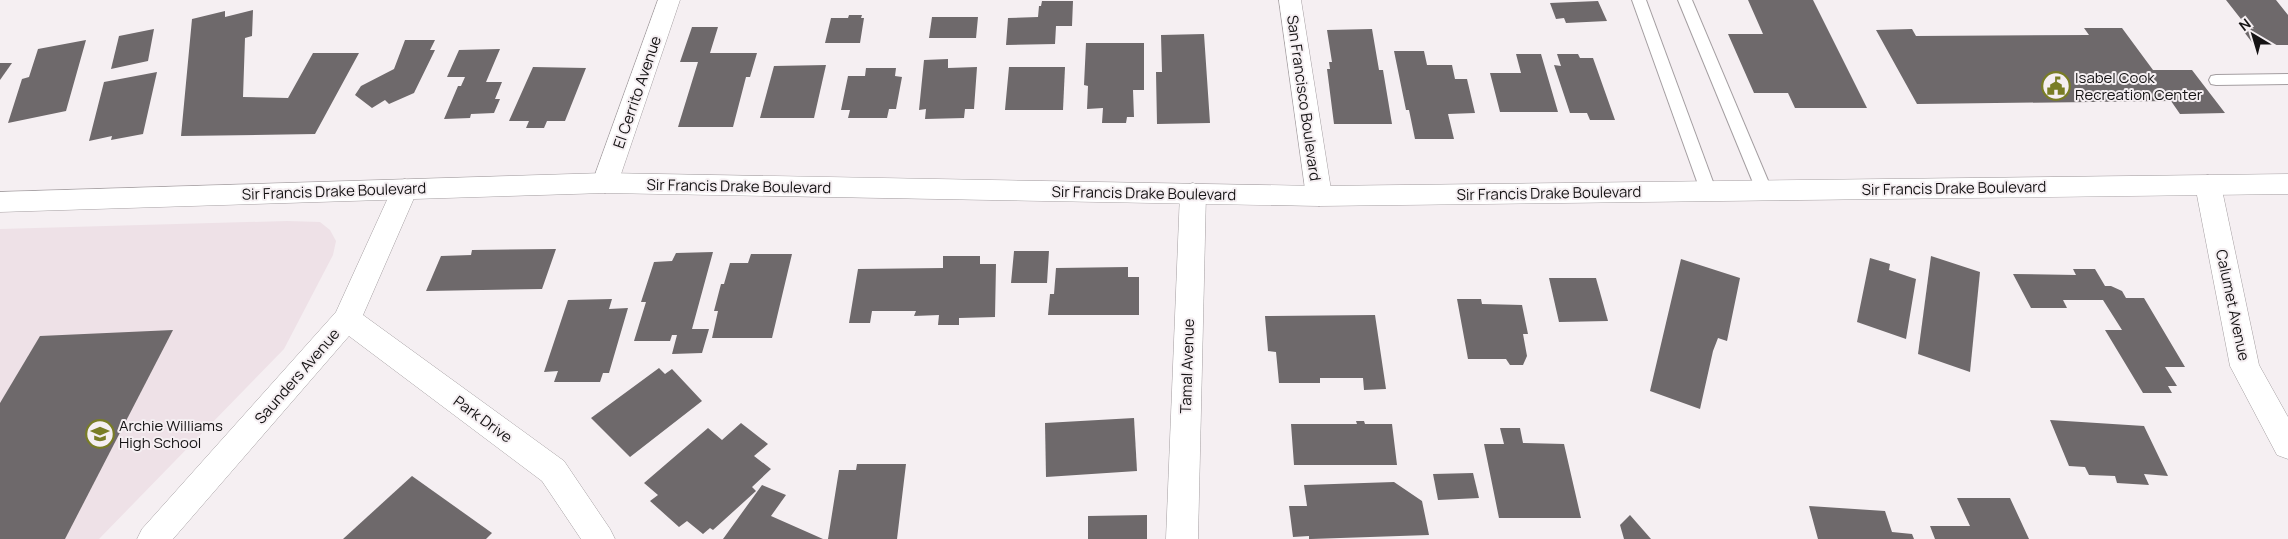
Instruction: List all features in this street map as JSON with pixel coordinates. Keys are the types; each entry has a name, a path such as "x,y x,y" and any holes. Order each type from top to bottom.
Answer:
{"main road":[{"name":"El Cerrito Avenue","path":"605,183 669,0"},
{"name":"San Francisco Boulevard","path":"1290,0 1319,196"},
{"name":"Sir Francis Drake Boulevard","path":"0,202 605,183 1319,196 2288,184"},
{"name":"Calumet Avenue","path":"2208,184 2245,366 2288,446"},
{"name":"Saunders Avenue","path":"153,539 347,319 405,189"},
{"name":"Tamal Avenue","path":"1182,539 1193,193"},
{"name":"Park Drive","path":"347,319 553,471 599,539"}],"lane":[{"path":"1639,0 1708,190"},
{"path":"1685,0 1764,190"},
{"path":"2216,80 2288,79"}],"shaded area":[{"name":"Archie Williams High School","path":"287,221 320,222 330,230 336,241 333,255 284,349 99,539 0,539 0,229"}],"building":[{"path":"1748,0 1813,0 1867,108 1795,108 1788,93 1754,93 1728,34 1763,34"},
{"path":"2226,0 2276,0 2288,15 2288,45 2254,45 2241,28 2248,28"},
{"path":"1042,1 1073,1 1072,26 1056,26 1055,44 1006,45 1008,18 1038,17 1039,6 1041,6"},
{"path":"1598,1 1607,21 1566,23 1564,18 1556,19 1550,3"},
{"path":"253,10 252,36 245,38 243,97 288,98 313,53 359,53 315,134 181,136 192,19 225,11 225,17"},
{"path":"849,15 862,15 861,18 864,18 860,43 825,43 831,18 848,18"},
{"path":"932,17 978,17 976,38 929,38"},
{"path":"692,27 718,27 710,53 757,53 750,77 746,77 733,127 678,127 698,62 680,62"},
{"name":"Isabel Cook Recreation Center","path":"2084,28 2122,28 2153,70 2192,70 2225,113 2180,114 2171,101 1917,104 1876,30 1912,29 1916,36 2089,35"},
{"path":"154,29 148,61 111,69 119,36"},
{"path":"1372,29 1379,70 1383,70 1392,124 1334,124 1327,69 1330,69 1329,62 1332,62 1327,30"},
{"path":"1204,34 1210,123 1157,124 1156,72 1162,72 1161,35"},
{"path":"86,40 66,111 8,123 22,79 29,77 38,49"},
{"path":"405,40 435,40 430,50 435,50 414,93 389,104 385,100 372,108 355,95 361,86 394,69"},
{"path":"1086,43 1144,43 1144,90 1133,90 1134,117 1127,117 1126,123 1102,123 1103,108 1087,109 1088,86 1084,85"},
{"path":"500,49 486,82 502,82 495,99 500,99 494,113 471,114 470,118 444,119 458,86 461,86 465,77 447,77 459,50"},
{"path":"1394,51 1424,51 1427,65 1452,65 1455,79 1467,79 1475,113 1448,114 1454,139 1415,139 1409,110 1406,110"},
{"path":"1516,54 1541,54 1558,112 1500,112 1490,73 1521,73"},
{"path":"1557,54 1578,54 1580,58 1593,58 1615,120 1590,120 1587,113 1570,113 1554,65 1561,66"},
{"path":"948,59 948,68 977,67 974,109 965,109 964,118 925,119 926,109 919,110 924,60"},
{"path":"0,63 12,63 0,80"},
{"path":"826,65 814,118 760,118 774,66"},
{"path":"533,67 586,68 565,121 547,121 544,128 526,128 529,121 509,121"},
{"path":"1009,67 1065,67 1063,110 1005,110"},
{"path":"866,68 896,68 895,76 902,77 896,109 889,109 887,118 848,118 850,110 841,110 848,76 865,76"},
{"path":"157,72 143,134 111,140 112,136 89,141 104,82"},
{"path":"556,249 542,289 426,291 441,256 471,255 472,250"},
{"path":"1014,251 1049,251 1047,283 1011,283"},
{"path":"713,252 692,329 709,329 702,353 672,354 677,335 672,335 670,341 634,341 646,302 641,302 654,262 672,261 676,253"},
{"path":"751,254 792,254 772,338 712,338 718,311 714,311 721,284 724,284 730,263 748,263"},
{"path":"943,256 980,256 980,264 996,264 995,317 959,318 959,325 938,325 939,315 914,316 916,311 872,311 870,323 849,323 858,269 943,268"},
{"path":"1931,256 1980,272 1970,372 1918,354"},
{"path":"1870,258 1890,264 1889,270 1916,279 1906,339 1857,322"},
{"path":"1681,259 1740,278 1727,341 1718,338 1713,351 1700,409 1650,391"},
{"path":"1128,267 1128,277 1139,277 1139,315 1048,315 1050,294 1054,294 1056,268"},
{"path":"2073,269 2095,269 2105,286 2111,286 2122,291 2126,298 2144,298 2185,367 2165,367 2177,386 2168,386 2172,393 2143,393 2105,330 2122,330 2103,300 2063,300 2067,308 2031,308 2013,274 2076,275"},
{"path":"1549,278 1596,278 1608,321 1559,322"},
{"path":"612,299 609,309 628,308 609,373 603,373 600,382 554,382 558,371 544,372 568,300"},
{"path":"1457,299 1481,299 1482,304 1522,305 1528,334 1523,334 1527,356 1523,365 1510,365 1506,359 1468,359"},
{"path":"1375,315 1386,389 1364,390 1363,378 1320,378 1320,383 1279,383 1276,352 1268,351 1265,316"},
{"path":"173,330 65,539 0,539 0,403 40,336"},
{"path":"659,368 665,374 672,369 702,401 630,457 591,418"},
{"path":"1134,418 1137,471 1046,477 1045,423"},
{"path":"2050,420 2144,426 2168,476 2144,474 2149,485 2117,483 2115,476 2089,475 2085,467 2069,466"},
{"path":"1356,421 1364,421 1365,424 1392,424 1397,465 1294,465 1291,424 1357,424"},
{"path":"741,423 768,444 754,456 771,469 752,487 756,491 713,530 710,528 703,534 687,521 679,527 650,501 658,495 644,483 708,428 722,440"},
{"path":"1500,428 1520,428 1523,443 1564,444 1581,518 1499,518 1484,444 1504,444"},
{"path":"857,464 906,464 897,539 828,539 839,470 856,470"},
{"path":"1473,473 1479,498 1438,500 1433,474"},
{"path":"412,476 492,533 486,539 343,539"},
{"path":"1394,482 1422,501 1429,535 1311,539 1309,539 1309,536 1293,537 1289,506 1307,506 1304,485"},
{"path":"762,485 786,495 771,516 823,539 723,539"},
{"path":"1957,498 2010,498 2029,539 1935,539 1930,526 1970,526"},
{"path":"1809,506 1885,511 1892,532 1912,534 1914,539 1818,539"},
{"path":"1147,515 1147,539 1088,539 1088,516"},
{"path":"1630,515 1651,539 1624,539 1620,525"}],"place":[{"name":"Isabel Cook Recreation Center","path":"2056,86"},
{"name":"Archie Williams High School","path":"100,434"}]}
